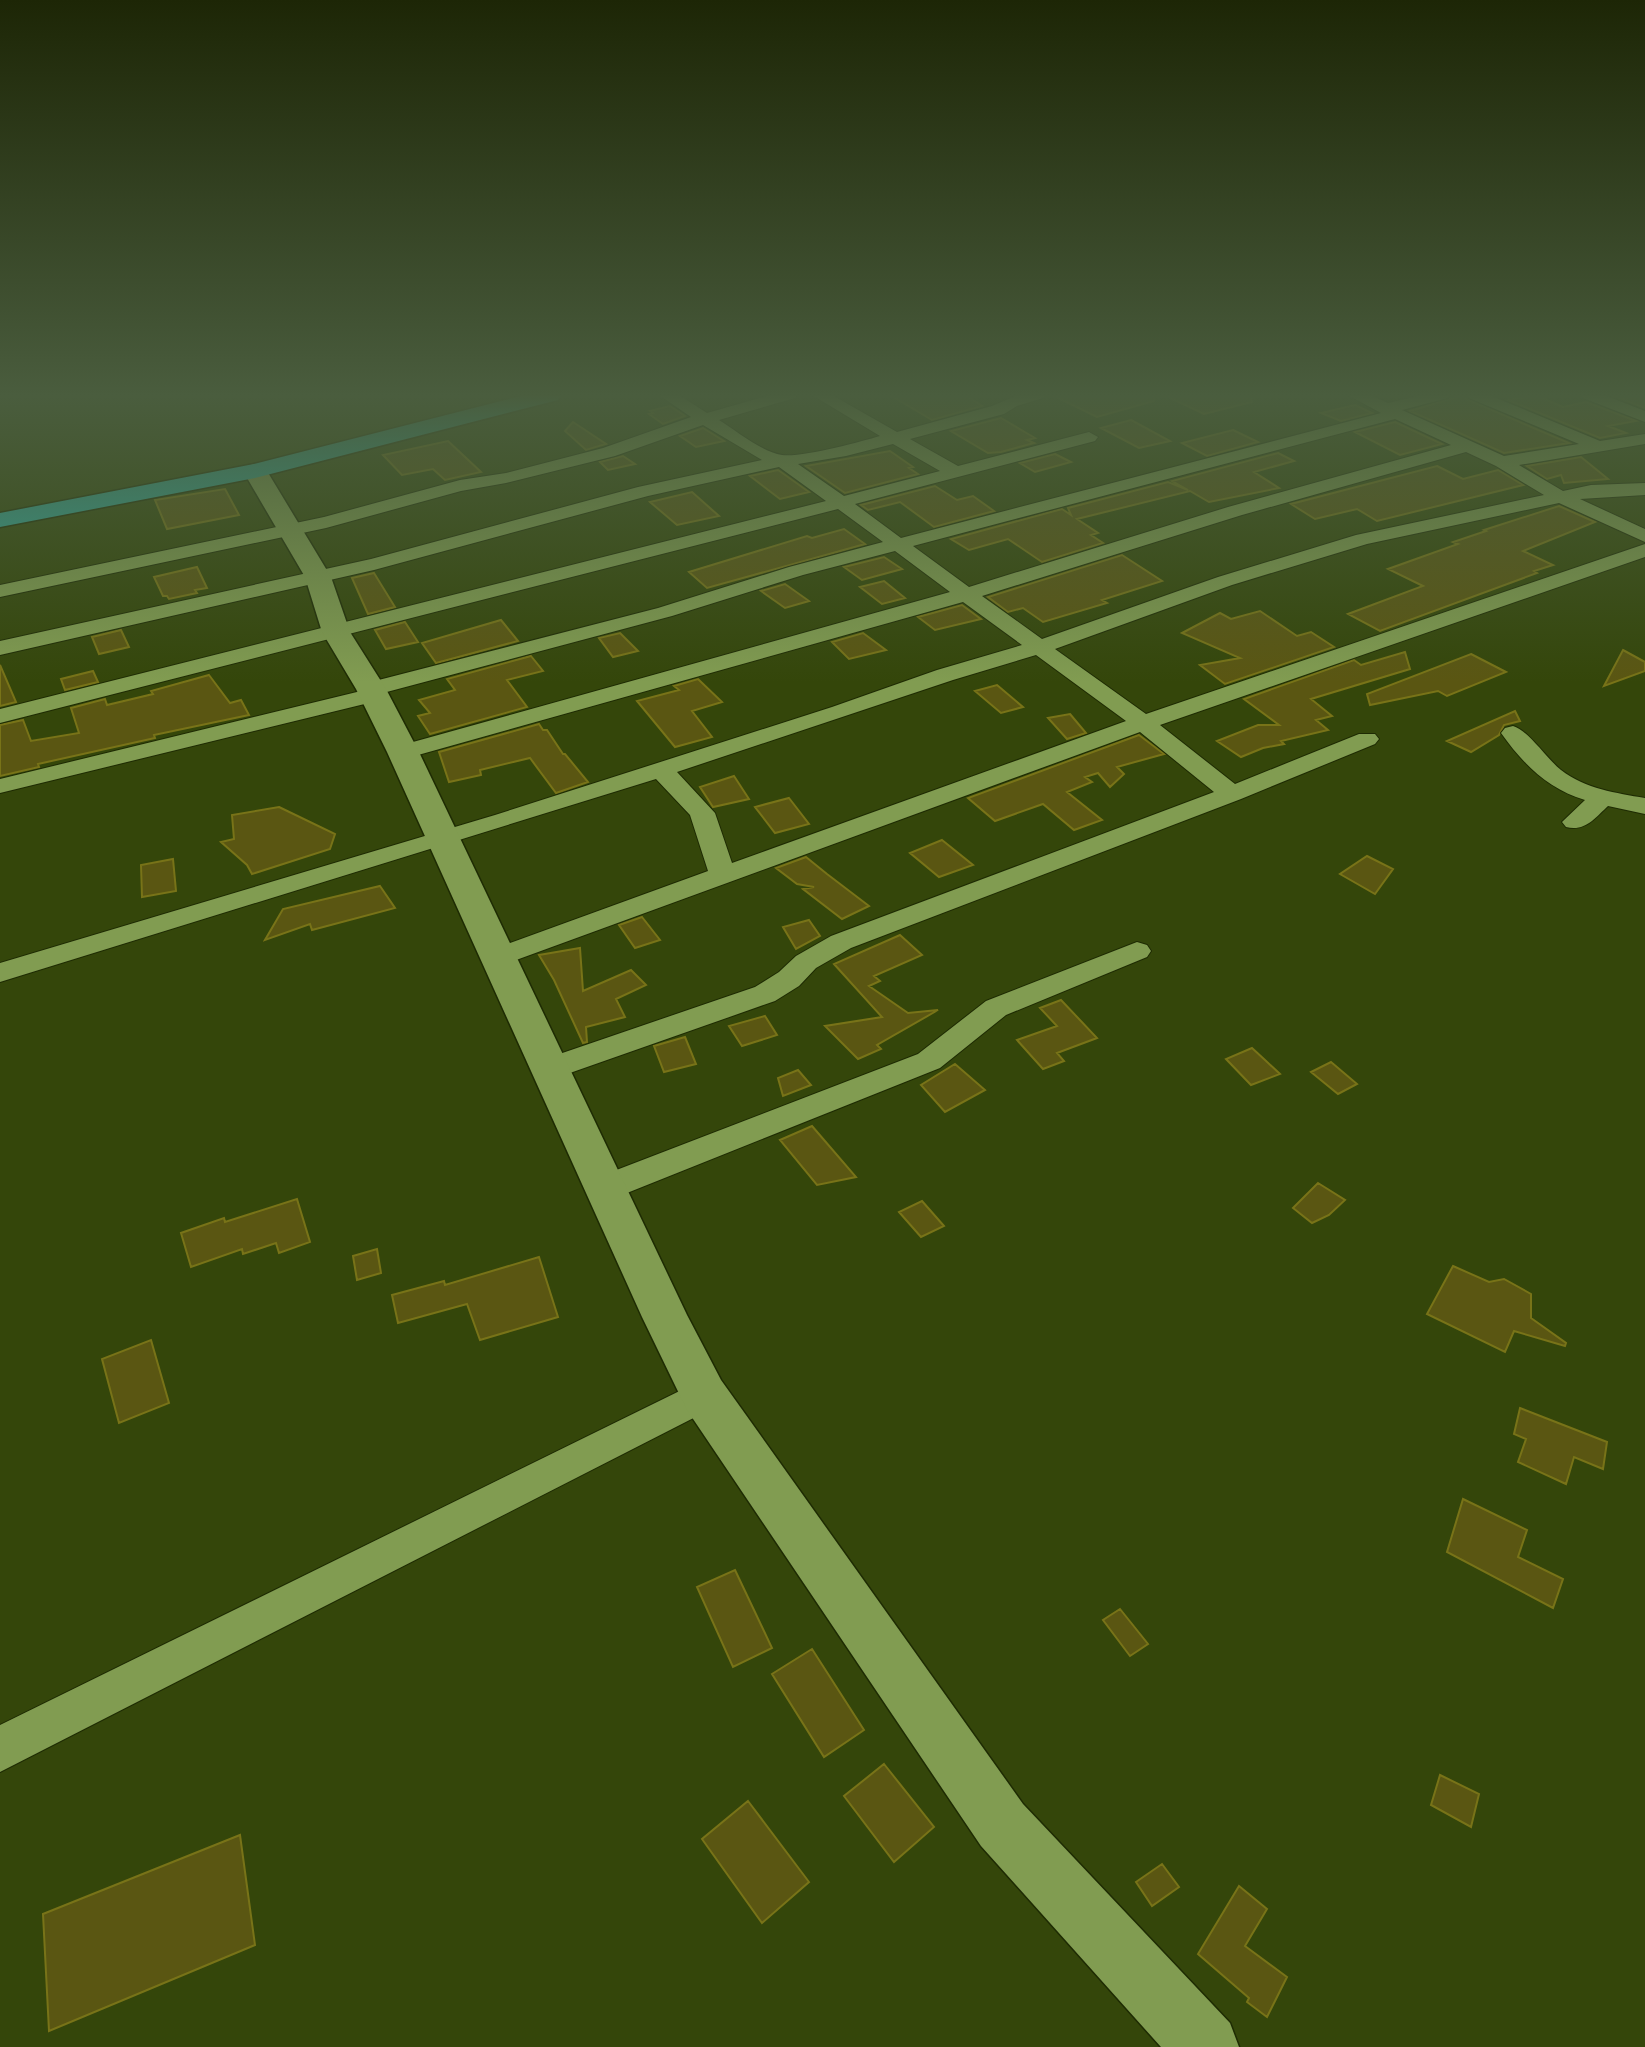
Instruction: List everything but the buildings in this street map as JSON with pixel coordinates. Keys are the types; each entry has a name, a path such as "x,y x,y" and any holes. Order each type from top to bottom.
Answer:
{"highway":[{"path":"0,506 80,491"},
{"path":"0,520 153,491"}],"street":[{"path":"266,491 318,576 336,632 372,692 403,752 704,1395 1002,1825 1206,2047"},
{"path":"0,591 290,530 451,491"},
{"path":"0,648 374,564 647,491"},
{"path":"824,491 1143,723 1232,794"},
{"path":"0,716 884,491"},
{"path":"0,786 372,692 665,612 796,571 1096,491"},
{"path":"403,752 967,594 1308,491"},
{"path":"1549,491 1645,536"},
{"path":"0,973 661,770 945,675 1040,647 1225,581 1363,539 1560,497 1604,491"},
{"path":"498,957 1143,723 1645,550"},
{"path":"1513,733 1538,765 1556,780 1602,799 1645,806"},
{"path":"550,1069 765,994 789,979 806,962 841,942 1232,794 1367,739"},
{"path":"661,770 702,813 723,875"},
{"path":"1574,822 1602,799"},
{"path":"605,1188 929,1061 996,1008 1138,951"},
{"path":"0,1749 704,1395"}]}
